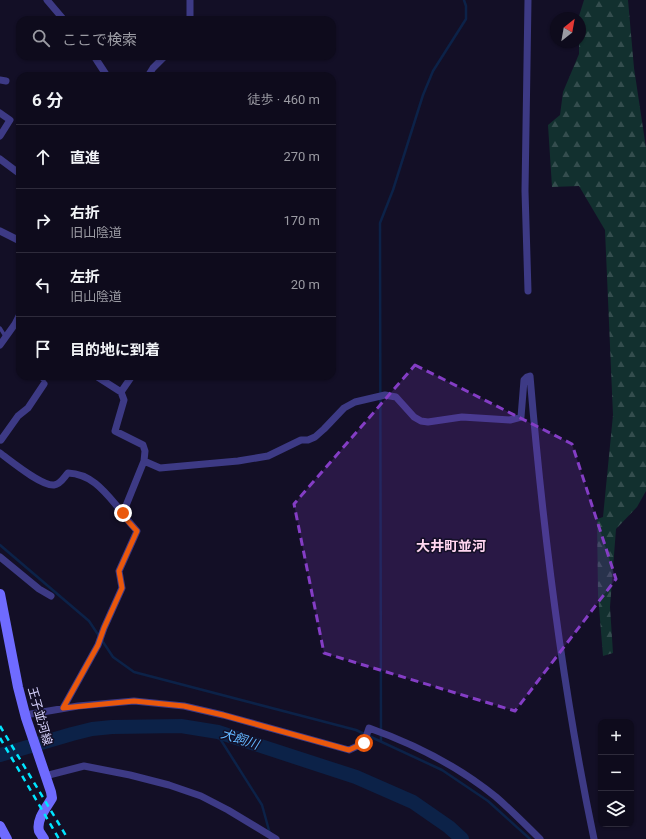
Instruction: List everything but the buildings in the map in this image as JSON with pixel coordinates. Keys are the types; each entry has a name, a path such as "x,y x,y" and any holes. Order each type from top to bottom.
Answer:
{"main road":[{"name":"王子並河線","path":"0,594 1,607 25,716 51,792 52,798 39,822 39,830 44,839"},
{"path":"0,826 7,839"}],"street":[{"path":"47,0 61,16"},
{"path":"190,0 190,16"},
{"path":"528,0 525,190 528,291"},
{"path":"97,60 104,72"},
{"path":"150,72 161,60"},
{"path":"0,113 10,120 0,136"},
{"path":"0,159 16,171"},
{"path":"0,231 16,238"},
{"path":"0,345 5,336 16,328"},
{"path":"144,461 160,468 238,461 268,456 301,440 308,440 315,437 344,408 355,402 385,395 396,397 414,417 421,421 428,422 462,417 510,420 521,417 524,380 530,376 537,461 555,610 582,784 594,839"},
{"path":"102,380 121,392 124,400 115,431 143,445 145,451 144,461 123,513"},
{"path":"121,392 129,380"},
{"path":"0,450 2,445 1,439 18,416 28,408 44,384"},
{"path":"0,453 36,479 46,483 54,485 61,482 68,473 76,473 89,478 98,484 137,531 119,571 122,588 98,645 63,708"},
{"path":"0,557 39,589 51,596"},
{"path":"25,716 63,708 134,701 184,706 223,715 349,750 364,743 369,728 401,739 451,765 496,797 540,839"},
{"path":"44,773 84,766 130,774 169,785 201,796 228,810 276,839"}],"lane":[{"path":"0,328 5,336"},
{"path":"43,380 44,384"}],"highlighted area":[{"path":"415,365 572,444 616,579 515,711 324,653 294,504"}],"green space":[{"path":"584,0 628,0 634,68 646,148 646,491 637,507 616,529 610,607 613,653 603,656 598,595 597,519 603,517 613,415 605,230 579,186 552,187 548,125 560,115 563,92 579,54 579,48 586,48 586,12 580,12"}],"waterway":[{"path":"381,741 380,223 393,190 423,95 433,71 466,19 466,6 464,0"},
{"path":"0,545 89,621 113,657 134,672 356,730 442,770 488,801 530,839"},
{"name":"犬飼川","path":"0,755 92,729 112,727 181,726 218,732 356,777 413,802 449,827 462,839"},
{"path":"218,732 219,737 262,805 270,834"}],"railway":[{"path":"0,726 68,839"},
{"path":"0,738 59,839"}],"district":[{"name":"大井町並河","path":"451,546"}],"route":[{"path":"123,513 125,518 137,531 119,571 122,588 98,645 63,708 134,701 184,706 223,715 349,750 364,743"}]}
